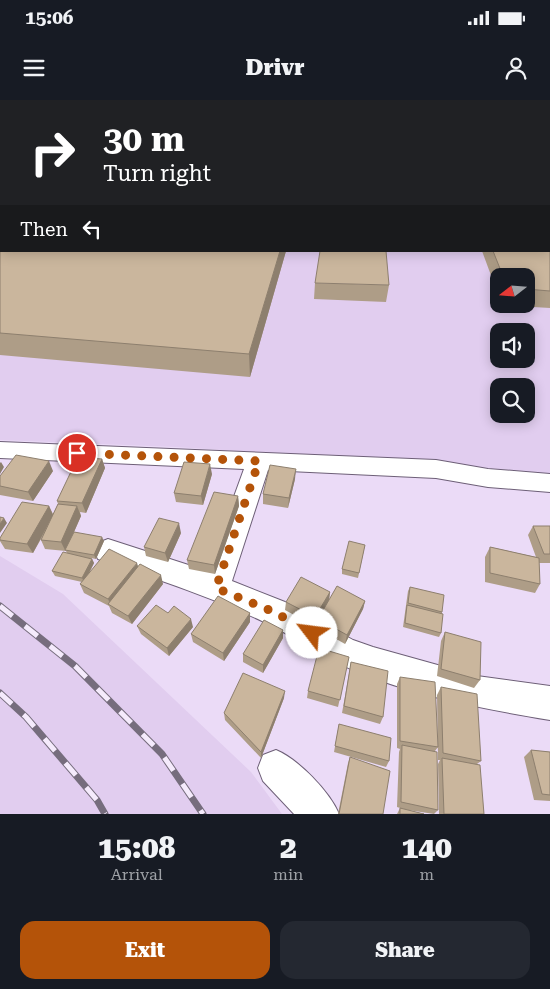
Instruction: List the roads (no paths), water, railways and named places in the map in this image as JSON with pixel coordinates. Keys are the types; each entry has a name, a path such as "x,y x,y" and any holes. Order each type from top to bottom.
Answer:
{"street":[{"path":"0,450 436,469 488,478 550,483"},
{"path":"216,588 259,461"},
{"path":"108,550 216,588 274,612 343,651 373,663 477,692 550,703"},
{"path":"276,768 320,814"}],"railway":[{"path":"0,606 75,666 162,754 203,814"},
{"path":"0,693 26,717 97,800 105,814"}]}
